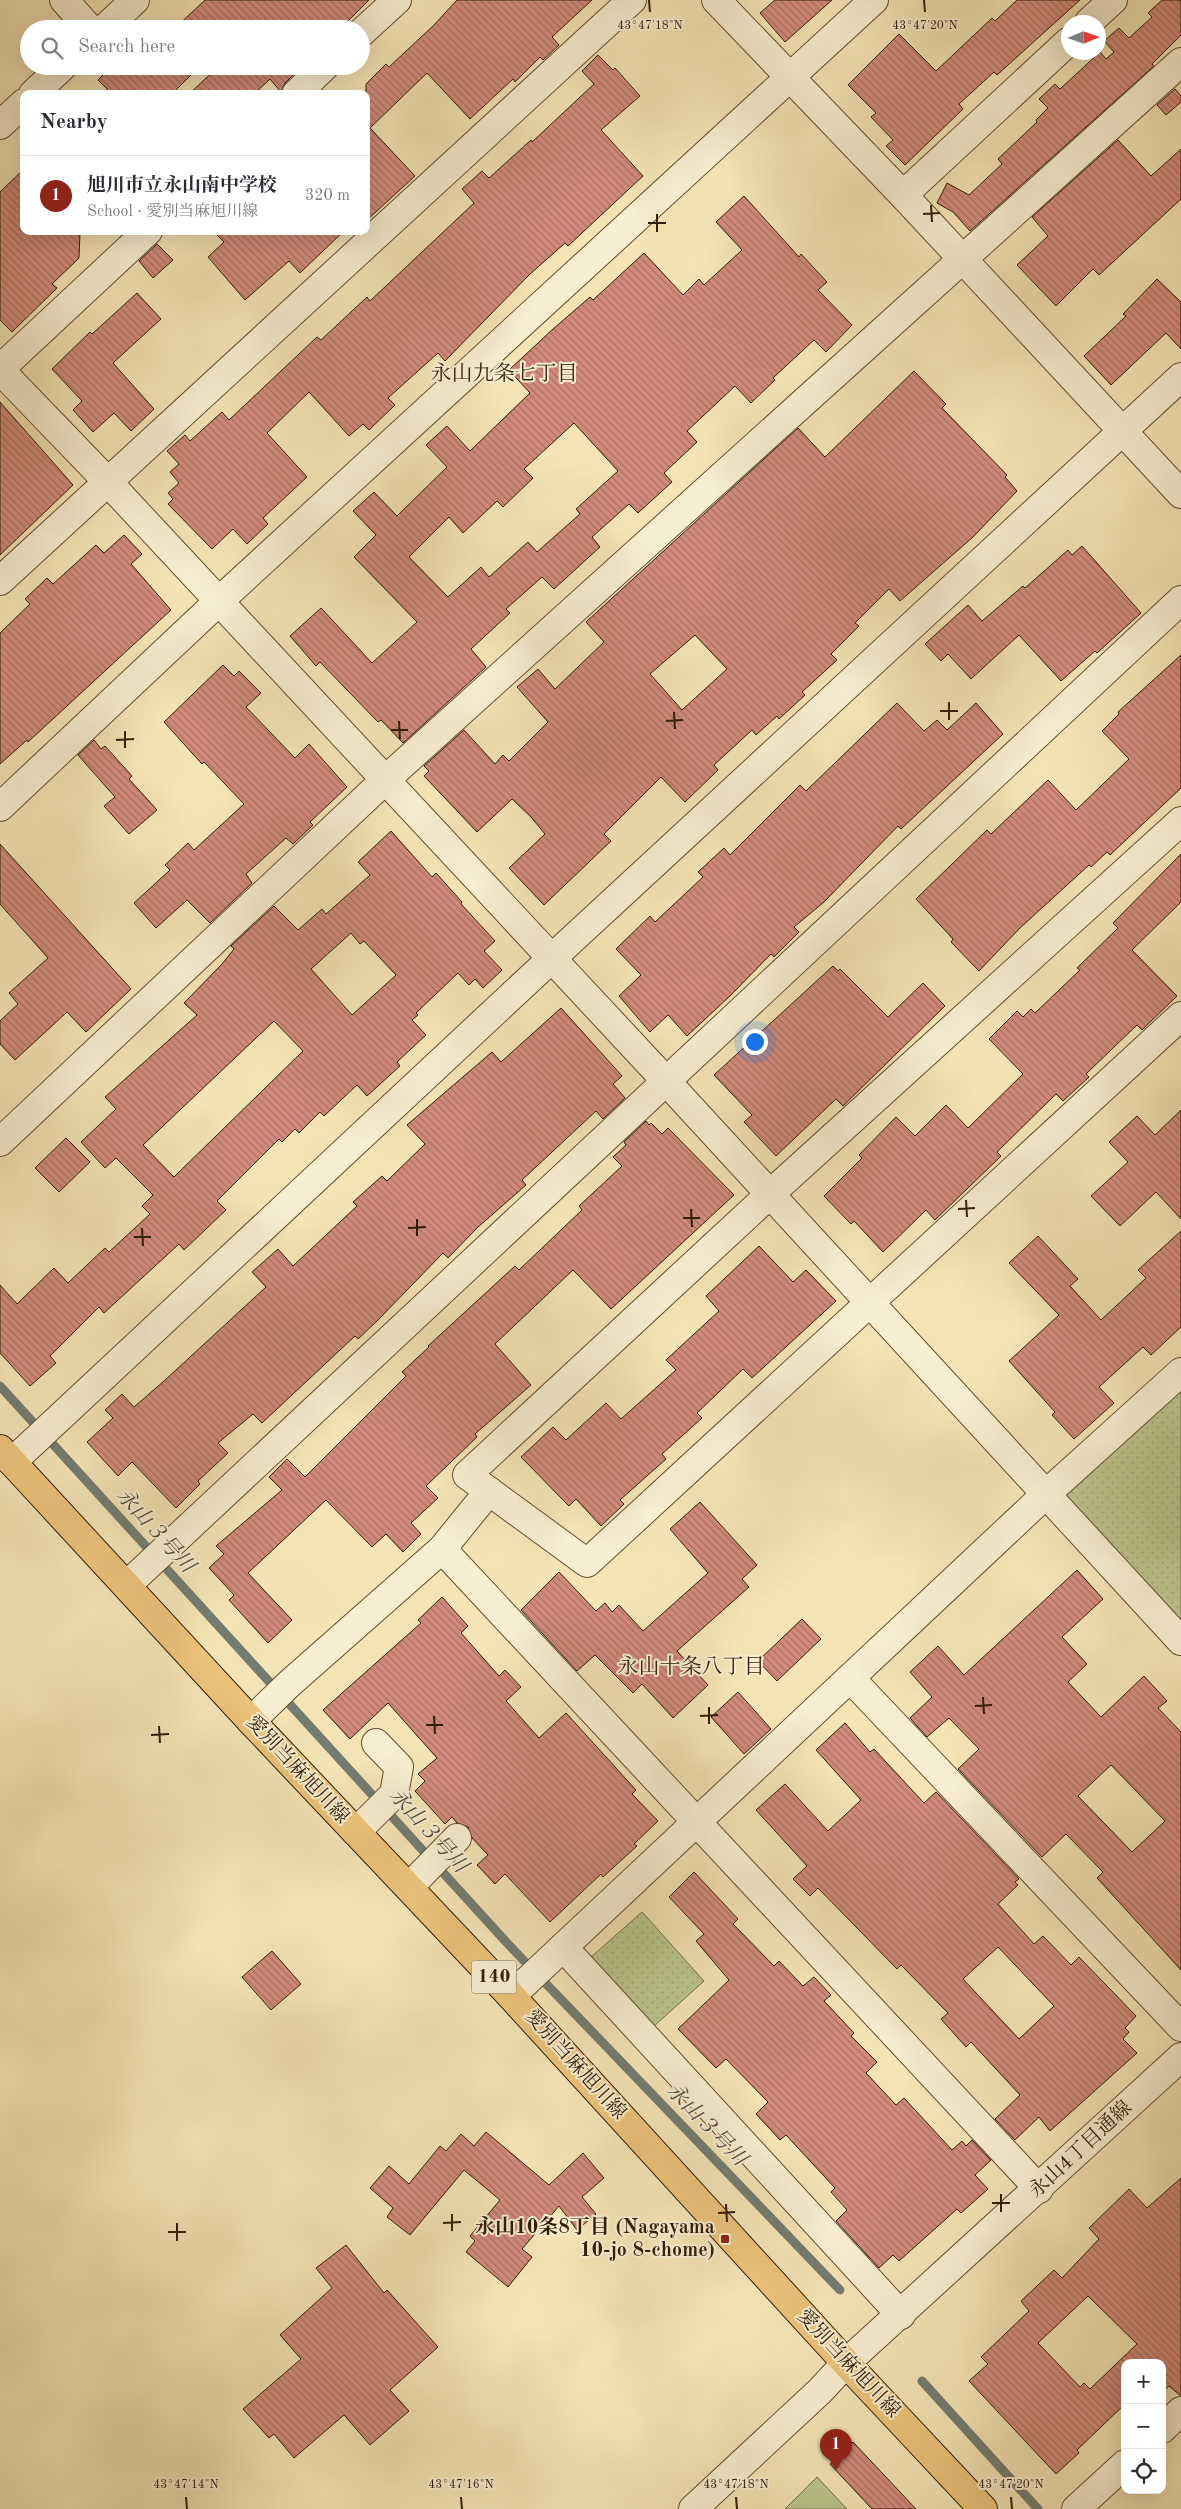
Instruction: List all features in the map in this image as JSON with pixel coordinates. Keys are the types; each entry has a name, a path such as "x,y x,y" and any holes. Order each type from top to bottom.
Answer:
{"main road":[{"name":"愛別当麻旭川線","path":"14,1452 136,1576 270,1703 364,1823 432,1863 520,1988 846,2363 983,2509"}],"street":[{"path":"64,0 82,20"},
{"path":"114,20 135,0"},
{"path":"370,25 396,0"},
{"path":"0,581 632,0"},
{"path":"716,0 903,195 1181,494"},
{"path":"0,807 218,602 874,0"},
{"path":"1097,15 1113,0"},
{"path":"903,195 1061,48"},
{"path":"0,1142 384,781 1181,62"},
{"path":"37,90 53,75"},
{"path":"300,90 316,75"},
{"path":"0,125 20,107"},
{"path":"144,235 0,370 107,481 384,781 666,1081 1181,1641"},
{"path":"14,1452 50,1427 551,959 1181,377"},
{"path":"136,1576 1181,600"},
{"path":"1181,821 770,1195 467,1475 587,1563 1181,1016"},
{"path":"520,1988 1045,1495 1181,1372"},
{"path":"270,1703 442,1549 489,1491"},
{"path":"442,1549 696,1824 1039,2189"},
{"path":"850,1678 1181,2027"},
{"path":"364,1823 394,1794 399,1767 376,1743"},
{"path":"556,1953 901,2314"},
{"name":"永山4丁目通線","path":"693,2509 820,2391 846,2363 1039,2189 1181,2057"},
{"path":"1166,2425 1181,2411"},
{"path":"1076,2509 1121,2468"}],"green space":[{"path":"1181,1372 1181,1641 1045,1495"},
{"path":"642,1912 704,1981 653,2027 590,1958"},
{"path":"817,2477 847,2509 785,2509"}],"building":[{"path":"205,0 369,0 349,20 184,20"},
{"path":"457,0 592,0 552,37 559,45 543,60 540,57 515,82 513,79 470,119 427,73 370,128 370,90 366,90 366,84 386,64 389,67 434,25"},
{"path":"775,0 832,0 785,42 760,13"},
{"path":"1017,0 1080,0 1061,15 1061,17 997,75 994,72 959,104 963,109 905,165 886,146 893,140 871,117 876,113 848,85 899,34 936,71 992,18 995,21"},
{"path":"1162,0 1181,0 1181,35 1152,64 1154,66 970,231 953,212 937,203 947,183 969,195 1002,164 998,159 1037,122 1036,120 1048,108 1039,99 1055,84 1060,89 1091,60 1106,60 1114,52 1106,43 1106,39 1119,28 1129,38 1152,17 1148,13"},
{"path":"598,55 613,70 615,68 640,96 601,130 643,176 568,246 565,243 529,275 445,361 438,353 388,398 395,405 369,430 363,424 349,436 309,392 267,433 307,477 263,518 268,524 247,544 233,529 212,549 168,504 173,499 168,493 179,483 170,472 179,464 167,451 185,435 190,441 222,412 229,420 317,337 321,340 367,297 370,301 474,203 462,189 482,171 489,178 531,140 532,142 594,84 582,71"},
{"path":"103,75 191,75 176,90 108,90 98,80"},
{"path":"209,75 293,75 285,83 282,90 279,90 270,79 258,90 193,90"},
{"path":"1175,89 1181,96 1181,102 1166,115 1157,105"},
{"path":"370,128 415,176 370,217"},
{"path":"1118,140 1151,176 1181,149 1181,199 1099,275 1093,269 1056,306 1017,265 1048,236 1032,217"},
{"path":"20,173 20,235 80,235 79,258 52,284 57,288 12,332 0,320 0,192"},
{"path":"744,196 799,257 801,254 827,282 818,290 852,325 826,352 814,340 773,378 775,380 751,403 735,386 687,431 697,442 664,473 672,482 638,513 629,504 592,537 600,547 554,589 542,577 506,609 510,613 471,649 486,667 403,743 381,720 378,722 320,662 316,666 290,636 321,608 372,663 417,622 354,557 376,535 353,511 374,492 397,516 447,467 426,445 447,426 470,451 530,393 509,370 553,329 590,297 593,300 644,253 683,295 699,279 704,285 742,250 716,222","holes":["574,423 618,471 576,509 580,514 537,552 528,542 489,577 481,567 448,597 409,557 449,517 463,533 497,501 503,507 533,478 524,469"]},
{"path":"217,235 340,235 300,273 289,261 245,300 208,257 224,242"},
{"path":"157,244 173,260 153,278 139,261"},
{"path":"1157,279 1181,302 1181,349 1166,333 1111,385 1084,356 1126,316 1123,314"},
{"path":"137,293 161,319 113,363 154,409 131,431 114,413 93,432 73,410 82,401 52,369 90,332 92,334"},
{"path":"914,371 946,404 942,408 1007,475 1005,477 1017,491 973,537 900,601 889,589 855,623 859,626 831,654 837,660 802,692 805,695 779,719 777,716 756,735 752,730 714,765 718,770 685,802 661,777 604,834 611,841 544,905 509,868 545,834 530,816 512,799 477,832 424,776 429,771 424,766 464,730 495,764 503,755 509,761 548,722 517,687 538,669 555,689 604,642 586,622 798,428 825,457","holes":["695,635 727,669 682,710 650,674"]},
{"path":"0,402 73,485 0,555"},
{"path":"124,535 142,554 131,564 171,610 28,742 27,740 0,764 0,633 30,604 25,599 47,578 53,584 96,545 104,553"},
{"path":"1082,546 1141,613 1097,653 1095,651 1061,681 1019,635 971,679 948,654 941,661 925,644 968,605 982,621 1023,586 1025,588 1068,550 1072,555"},
{"path":"1181,655 1181,788 1110,855 1107,852 1091,867 1089,865 1020,928 979,971 951,942 953,939 916,899 987,830 991,834 1048,780 1076,810 1129,759 1102,731 1119,714 1118,712"},
{"path":"223,665 234,676 239,671 261,693 246,707 295,758 309,744 347,787 310,822 313,825 293,844 286,838 246,874 252,883 210,923 187,900 156,928 134,903 170,870 165,865 188,843 194,850 244,804 204,762 202,764 164,722"},
{"path":"897,703 924,731 937,720 947,730 976,703 1003,734 901,829 898,826 824,902 794,927 799,932 774,957 771,954 687,1036 668,1015 650,1032 619,996 641,975 616,949 650,916 655,922 703,877 698,872 724,848 730,855 800,785 806,791"},
{"path":"94,740 101,749 105,746 132,776 129,779 157,810 129,834 104,806 115,797 78,755"},
{"path":"391,831 432,877 436,873 495,941 484,951 502,970 483,988 475,979 469,985 458,973 416,1013 418,1015 412,1020 426,1035 397,1062 400,1066 367,1096 357,1085 324,1116 320,1112 299,1133 295,1129 282,1142 279,1139 217,1201 226,1210 184,1250 179,1244 104,1313 99,1307 50,1356 56,1363 30,1386 0,1353 0,1285 17,1304 54,1268 68,1283 105,1248 109,1252 150,1214 142,1206 153,1195 116,1158 105,1168 81,1142 116,1109 105,1097 197,1015 184,1003 222,964 234,949 231,946 274,906 298,930 322,909 326,914 370,875 358,862","holes":["351,933 360,944 364,941 396,975 352,1015 311,969","274,1021 303,1051 174,1177 143,1145"]},
{"path":"0,844 131,989 86,1032 67,1012 15,1060 0,1044 0,1021 18,1004 9,993 48,958 0,904"},
{"path":"1181,854 1181,902 1132,950 1177,996 1142,1030 1137,1025 1086,1074 1089,1077 1063,1101 1056,1094 997,1152 1001,1156 935,1220 926,1210 883,1252 854,1221 851,1224 824,1196 862,1158 859,1155 896,1117 915,1136 946,1105 968,1128 1023,1074 989,1039 1017,1011 1023,1017 1031,1009 1035,1013 1080,970 1077,968 1118,928 1113,923"},
{"path":"833,966 838,971 840,969 888,1017 923,983 945,1006 843,1106 836,1099 776,1156 744,1122 752,1115 714,1075"},
{"path":"561,1008 622,1076 613,1084 625,1098 603,1119 596,1111 522,1180 526,1185 477,1228 448,1258 443,1253 358,1339 355,1336 262,1423 253,1414 218,1443 228,1453 198,1481 200,1484 176,1508 132,1462 118,1476 87,1442 113,1418 105,1410 122,1394 134,1407 164,1381 266,1287 252,1272 278,1249 293,1266 357,1206 353,1202 382,1176 387,1181 425,1144 407,1125 492,1052 501,1062"},
{"path":"1181,1110 1181,1219 1156,1192 1120,1226 1091,1196 1128,1162 1109,1142 1137,1116 1155,1135"},
{"path":"646,1121 649,1125 651,1123 662,1134 668,1128 734,1195 611,1309 573,1270 495,1344 531,1385 475,1434 477,1437 426,1486 438,1498 411,1523 421,1534 403,1552 386,1534 372,1547 326,1500 248,1573 292,1620 268,1643 229,1600 234,1595 209,1568 224,1554 216,1546 282,1490 269,1477 287,1459 305,1477 406,1376 402,1372 428,1346 515,1266 519,1270 582,1210 579,1206 622,1166 613,1157 626,1145 624,1142"},
{"path":"66,1138 90,1162 59,1192 35,1168"},
{"path":"1181,1231 1181,1327 1151,1355 1143,1347 1099,1387 1114,1403 1074,1439 1052,1415 1055,1412 1009,1361 1059,1315 1009,1263 1038,1236 1078,1279 1070,1286 1101,1320 1146,1278 1138,1270"},
{"path":"759,1246 793,1282 806,1270 836,1301 752,1378 743,1369 697,1413 702,1418 662,1454 666,1459 620,1500 624,1504 601,1526 576,1499 569,1506 521,1457 553,1427 566,1440 606,1403 621,1419 676,1370 666,1360 719,1311 706,1296"},
{"path":"700,1502 757,1565 742,1579 749,1587 677,1651 708,1685 673,1718 642,1684 633,1693 595,1655 577,1671 521,1610 559,1572 596,1611 605,1603 612,1612 619,1605 643,1631 708,1573 670,1529"},
{"path":"1077,1570 1103,1599 1062,1637 1087,1664 1068,1682 1101,1717 1144,1676 1167,1701 1158,1708 1181,1732 1181,1970 1097,1878 1103,1872 1066,1834 1042,1857 958,1769 979,1749 949,1718 927,1737 910,1718 932,1697 910,1672 938,1646 964,1675","holes":["1111,1765 1165,1821 1132,1852 1078,1796"]},
{"path":"442,1597 468,1626 461,1633 499,1676 505,1670 521,1687 506,1701 539,1738 566,1713 636,1790 632,1794 658,1821 634,1844 637,1846 603,1877 601,1874 550,1922 505,1874 495,1884 477,1865 488,1855 472,1838 468,1827 457,1823 452,1817 445,1824 415,1791 425,1781 418,1774 437,1758 388,1703 350,1739 323,1710 421,1623 418,1620"},
{"path":"802,1619 821,1639 777,1681 758,1661"},
{"path":"738,1692 771,1729 744,1754 711,1717"},
{"path":"845,1723 870,1752 874,1749 924,1803 936,1792 1019,1879 1015,1882 1018,1885 998,1904 1034,1944 1043,1936 1071,1965 1079,1957 1136,2016 1125,2028 1129,2032 1123,2039 1137,2053 1050,2131 1039,2117 1015,2140 995,2119 1020,2095 971,2042 966,2047 941,2019 948,2013 901,1965 897,1969 818,1888 810,1896 793,1879 807,1866 756,1810 785,1784 828,1831 861,1800 816,1750","holes":["998,1947 1054,2006 1019,2039 963,1979"]},
{"path":"694,1872 738,1919 733,1924 774,1966 779,1961 803,1986 814,1977 831,1995 824,2001 854,2033 851,2036 877,2062 866,2073 896,2105 904,2098 952,2150 962,2141 966,2146 972,2140 991,2160 975,2175 988,2189 961,2213 957,2209 899,2261 893,2255 879,2268 836,2221 847,2210 831,2192 835,2188 786,2135 780,2140 756,2114 768,2102 726,2059 716,2068 678,2029 729,1980 696,1941 704,1934 669,1897"},
{"path":"272,1951 301,1984 271,2010 242,1977"},
{"path":"486,2132 549,2185 583,2153 604,2178 582,2197 596,2214 577,2230 559,2206 522,2249 532,2257 508,2287 466,2252 475,2241 470,2236 500,2200 464,2170 410,2235 387,2217 393,2208 370,2188 389,2166 409,2184 440,2146 446,2151 461,2134 474,2146"},
{"path":"1181,2178 1181,2396 1169,2386 1166,2389 1166,2359 1121,2359 1137,2344 1088,2296 1038,2343 1080,2387 1084,2383 1090,2389 1121,2359 1121,2408 1077,2450 1079,2453 1056,2474 969,2381 988,2364 981,2357 1029,2311 1021,2301 1054,2270 1062,2278 1099,2239 1089,2228 1129,2189 1147,2208"},
{"path":"346,2245 384,2293 387,2290 438,2347 390,2390 409,2411 370,2445 344,2415 294,2458 274,2434 269,2438 243,2409 301,2359 280,2335 332,2288 316,2268"},
{"path":"853,2442 916,2509 872,2509 830,2464"}],"waterway":[{"name":"永山３号川","path":"0,1386 508,1944 840,2290"},
{"name":"永山３号川","path":"922,2381 1038,2509"}],"place":[{"name":"永山10条8丁目 (Nagayama 10-jo 8-chome)","path":"725,2239"},
{"name":"旭川市立永山南中学校","path":"836,2470"}],"district":[{"name":"永山九条七丁目","path":"504,374"},
{"name":"永山十条八丁目","path":"691,1667"}]}
